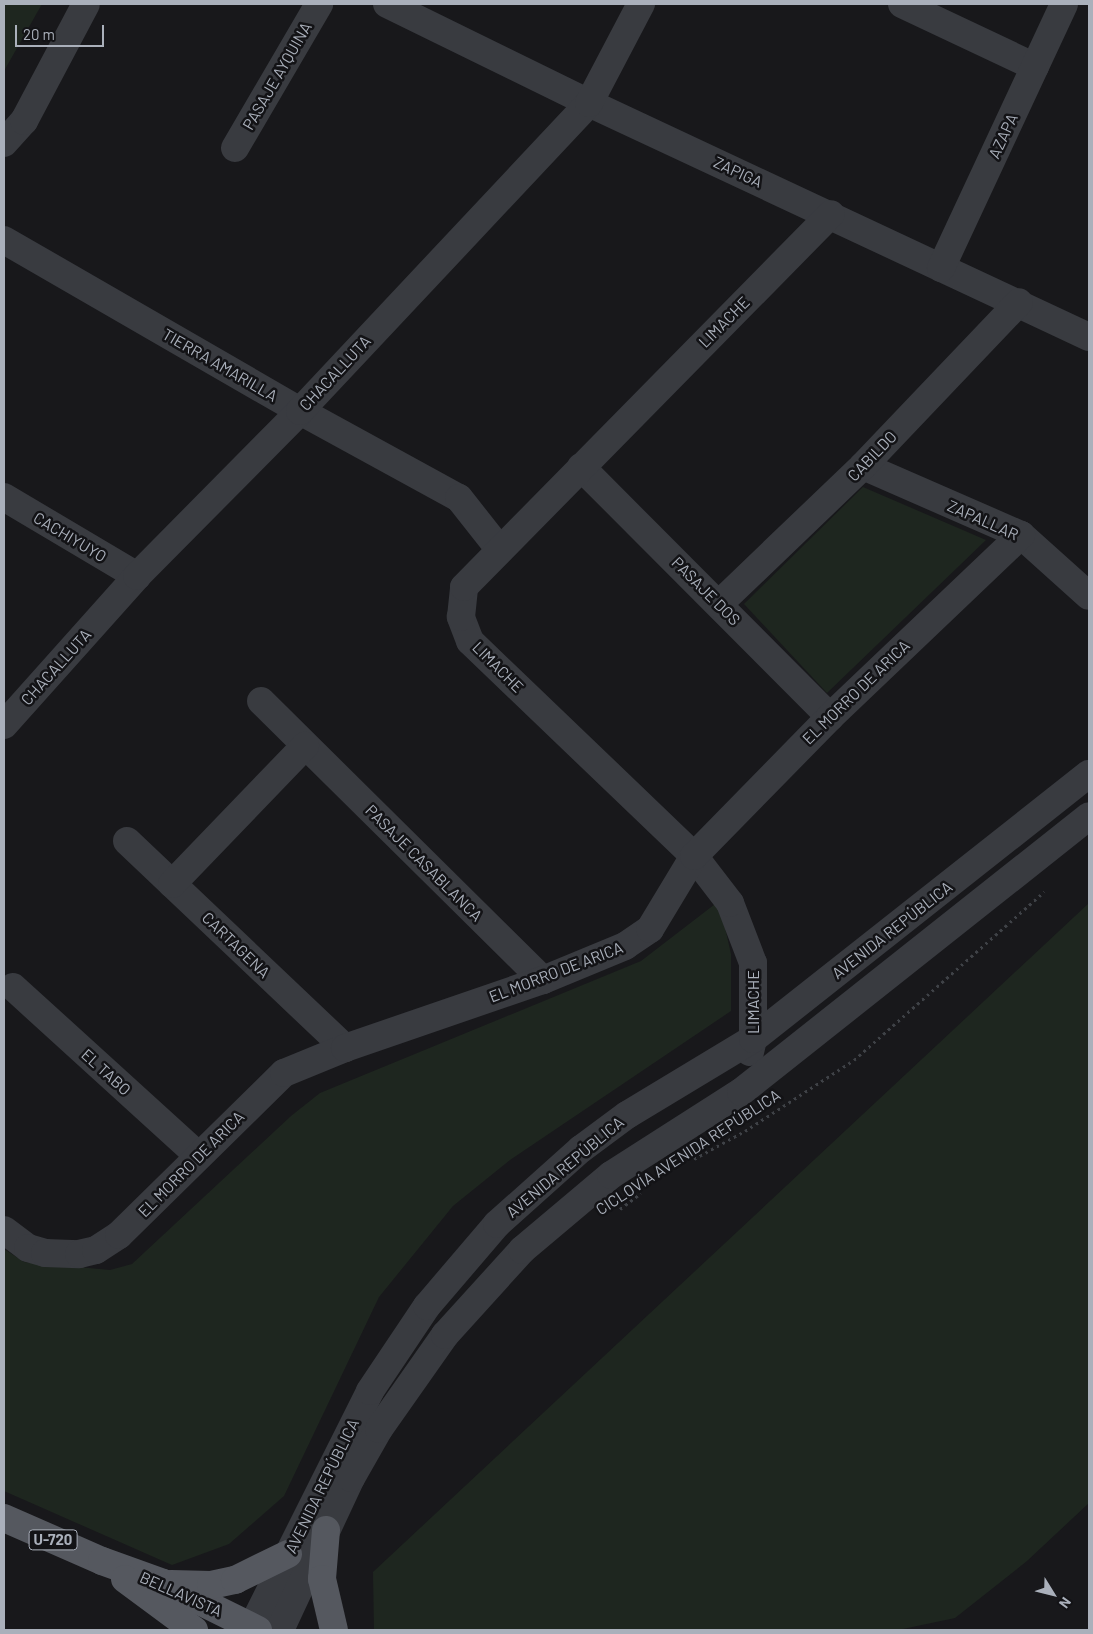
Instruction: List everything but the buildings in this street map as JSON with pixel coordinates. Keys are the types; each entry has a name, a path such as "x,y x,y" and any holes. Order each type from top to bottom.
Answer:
{"main road":[{"name":"BELLAVISTA","path":"4,1518 102,1561 163,1584 253,1629"},
{"path":"326,1530 322,1579 334,1630"},
{"path":"163,1584 187,1586 235,1580 288,1554"},
{"name":"BELLAVISTA","path":"102,1561 194,1630"}],"street":[{"path":"4,142 24,121 86,4"},
{"name":"PASAJE AYQUINA","path":"235,148 319,4"},
{"name":"ZAPIGA","path":"387,4 589,103 831,214 941,268 1019,302 1089,338"},
{"name":"CHACALLUTA","path":"4,725 137,576 300,411 589,103 641,4"},
{"path":"902,4 1035,67"},
{"name":"AZAPA","path":"941,268 1064,4"},
{"name":"LIMACHE","path":"741,1092 753,1039 753,963 730,903 694,856 470,641 460,617 464,587 831,214"},
{"name":"TIERRA AMARILLA","path":"4,240 300,411 459,498 500,550"},
{"name":"CABILDO","path":"719,604 862,466 1019,302"},
{"name":"ZAPALLAR","path":"862,466 1022,535 1089,596"},
{"name":"PASAJE DOS","path":"581,467 830,717"},
{"name":"CACHIYUYO","path":"4,497 137,576"},
{"name":"EL MORRO DE ARICA","path":"4,1230 28,1248 45,1253 79,1254 96,1250 119,1235 284,1073 345,1048 543,980 625,946 650,929 694,856 830,717 1022,535"},
{"name":"PASAJE CASABLANCA","path":"261,701 543,980"},
{"path":"172,884 305,746"},
{"name":"AVENIDA REPÚBLICA","path":"253,1629 288,1554 370,1391 427,1306 490,1231 538,1185 612,1126 753,1039 1089,774"},
{"name":"AVENIDA REPÚBLICA","path":"280,1630 351,1478 405,1389 482,1292 558,1218 611,1175 741,1092 1089,816"},
{"name":"CARTAGENA","path":"127,841 345,1048"},
{"name":"EL TABO","path":"13,987 199,1156"}],"path":[{"name":"CICLOVÍA AVENIDA REPÚBLICA","path":"692,1160 745,1130 854,1060 1045,891"},
{"name":"CICLOVÍA AVENIDA REPÚBLICA","path":"612,1214 648,1189"}],"shaded area":[{"path":"4,4 42,4 4,71"},
{"path":"863,487 986,540 827,693 744,604"},
{"path":"719,901 731,954 731,1011 510,1160 453,1206 379,1297 284,1496 229,1544 172,1565 4,1491 4,1249 24,1262 110,1270 132,1264 291,1116 320,1093 641,961"},
{"path":"1089,903 1089,1503 1027,1561 955,1618 898,1630 374,1630 373,1572"}]}
